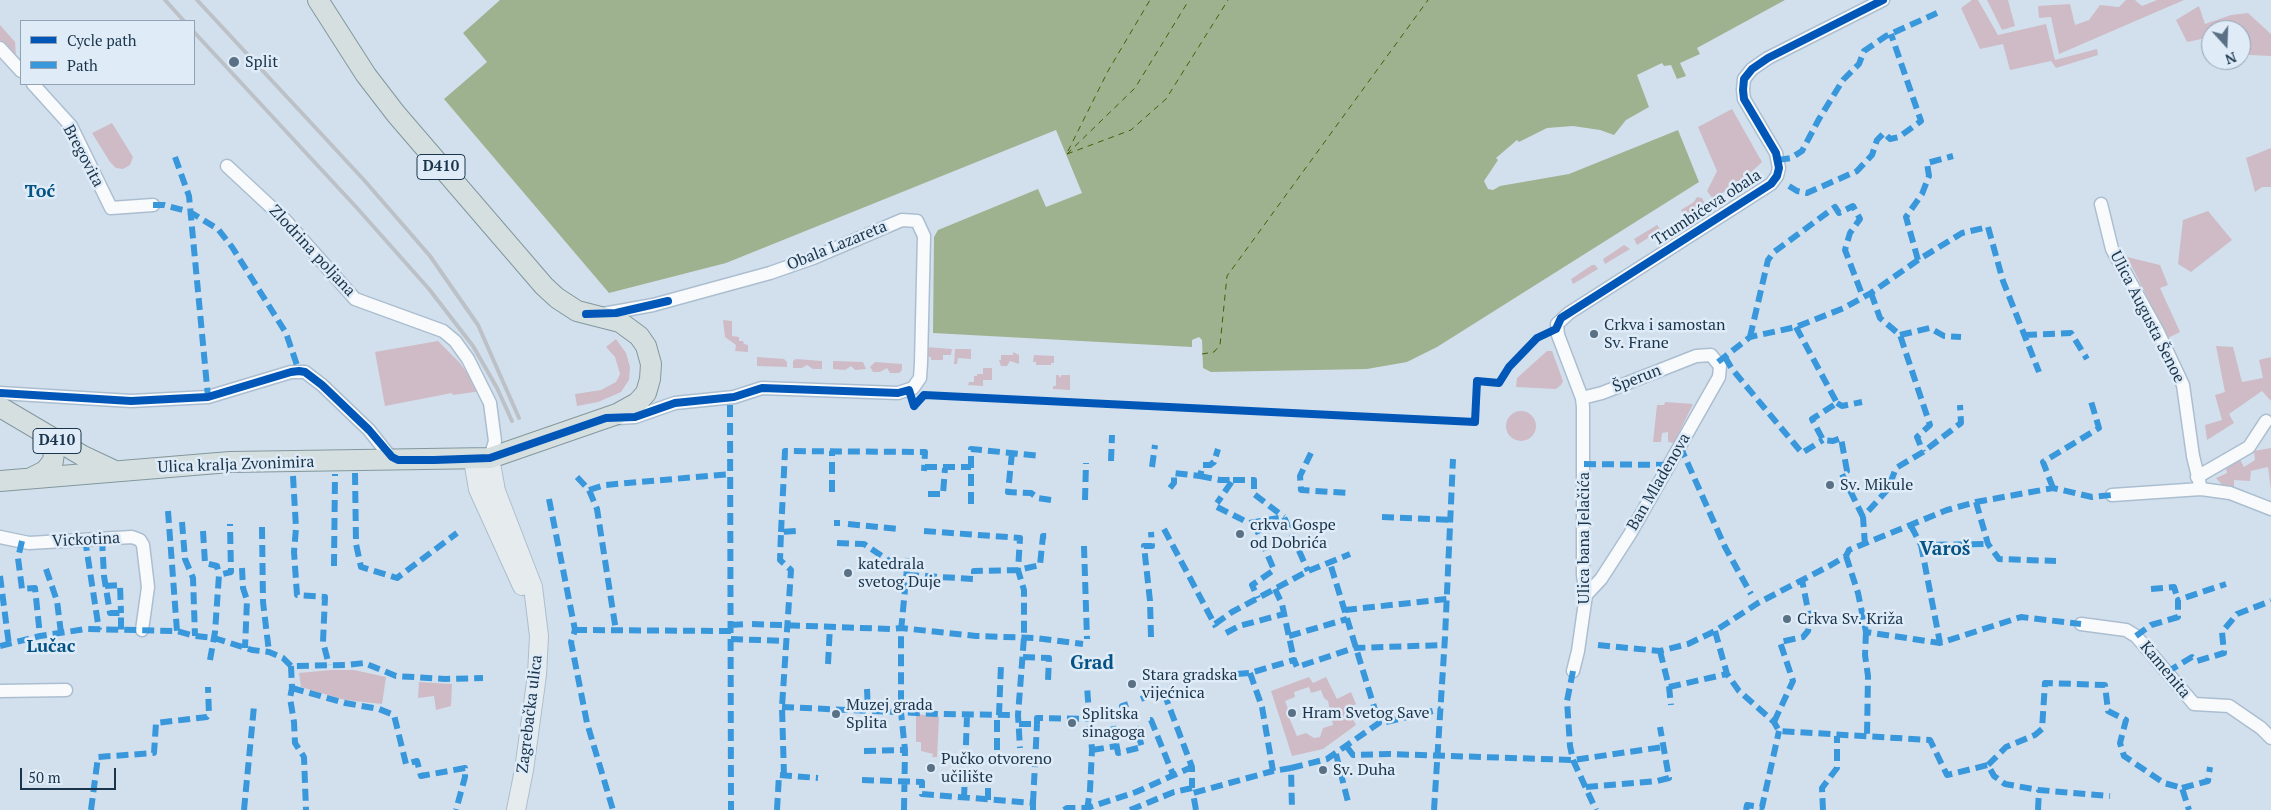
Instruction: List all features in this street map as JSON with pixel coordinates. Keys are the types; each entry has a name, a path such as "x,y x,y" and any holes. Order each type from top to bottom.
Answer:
{"main road":[{"name":"D410","path":"318,0 376,89 477,210 544,286 567,305 586,314 611,319 627,325 643,340 650,357 650,379 642,398 626,410 482,459"},
{"name":"D410","path":"0,407 83,456 117,471"},
{"path":"29,479 45,471 53,461 54,451 48,436"},
{"name":"Ulica kralja Zvonimira","path":"0,481 230,462 482,459"}],"street":[{"name":"Trumbićeva obala","path":"1556,329 1561,318 1771,184 1777,176 1778,160 1774,148 1744,99 1744,79 1752,69 1768,58 1882,0"},
{"path":"0,48 20,70"},
{"name":"Bregovita","path":"34,85 71,126 111,208 153,204"},
{"name":"Zlodrina poljana","path":"227,166 285,220 355,299 443,331 455,341 468,359 488,397 495,441 482,459"},
{"name":"Ulica Augusta Šenoe","path":"2101,204 2112,249 2158,332 2183,385 2199,483"},
{"name":"Obala Lazareta","path":"586,314 628,311 747,280 813,258 897,222 913,220 918,221 922,227 925,245 920,378 916,386 898,393 762,388 734,397 675,403 635,417 606,418"},
{"name":"Ulica bana Jelačića","path":"1556,329 1582,398 1584,464 1583,575 1586,595 1573,672"},
{"name":"Šperun","path":"1582,398 1602,393 1696,356 1710,355 1718,362"},
{"name":"Ban Mladenova","path":"1586,595 1601,579 1719,377 1720,366 1718,362"},
{"path":"0,393 131,402 208,397 291,372 305,372 322,385 369,430 388,454 398,460"},
{"path":"2199,483 2249,447 2266,421"},
{"name":"Zagrebačka ulica","path":"482,459 533,587 540,636 537,675 524,770 516,810"},
{"path":"2112,495 2199,483 2271,509"},
{"name":"Vickotina","path":"0,537 29,543 132,537 140,540 143,545 148,587 142,630"},
{"name":"Kamenita","path":"2081,624 2126,630 2136,636 2194,704 2229,706 2261,728 2271,738"},
{"path":"0,691 66,690"}],"shaded area":[{"path":"500,0 1785,0 1697,48 1700,54 1680,63 1686,76 1677,79 1671,65 1664,66 1662,63 1637,75 1649,107 1626,120 1614,135 1600,130 1573,126 1547,128 1519,142 1517,140 1496,158 1498,160 1484,181 1488,189 1493,190 1500,186 1569,174 1678,130 1699,182 1437,347 1407,362 1367,369 1211,372 1203,368 1202,340 1199,337 1192,340 1192,347 933,333 934,237 938,230 1038,189 1046,207 1082,193 1056,130 726,263 609,293 444,99 487,62 463,33"},
{"path":"1972,0 1978,0 1998,35 2046,24 2055,60 2097,49 2098,55 2056,68 2051,61 2010,70 2003,44 1980,49 1961,8"},
{"path":"1987,0 2008,0 2015,26 2002,30"},
{"path":"2126,0 2135,0 2142,6 2157,0 2184,0 2059,54 2051,17 2039,18 2038,6 2070,4 2075,25 2089,20 2100,5 2119,7"},
{"path":"2199,6 2204,20 2201,20 2201,39 2187,42 2176,20"},
{"path":"2248,13 2271,34 2271,56 2251,55 2251,20 2217,20 2231,15"},
{"path":"0,25 15,42 16,57 0,40"},
{"path":"1732,109 1762,162 1744,179 1713,199 1707,191 1717,171 1698,127"},
{"path":"112,123 133,157 130,165 123,169 116,168 110,162 92,133"},
{"path":"2271,148 2271,187 2262,187 2255,192 2246,158"},
{"path":"1697,197 1702,198 1705,204 1685,216 1681,210 1694,202"},
{"path":"2208,211 2232,240 2191,272 2178,264 2183,220"},
{"path":"1657,225 1661,230 1637,245 1634,239"},
{"path":"1624,245 1630,249 1605,264 1603,259"},
{"path":"2127,257 2160,265 2168,285 2160,288 2180,332 2168,338"},
{"path":"1592,265 1595,265 1598,269 1573,284 1571,279"},
{"path":"723,320 732,321 732,336 739,337 739,341 743,341 744,344 748,345 748,352 735,351 736,345 725,337"},
{"path":"616,339 626,353 630,367 629,380 621,392 598,402 577,406 575,394 601,390 616,382 620,374 615,357 606,347"},
{"path":"438,341 459,362 481,391 453,395 452,393 385,406 375,352"},
{"path":"2216,346 2233,347 2242,382 2263,378 2259,360 2271,357 2271,401 2262,391 2229,414 2234,423 2207,440 2205,425 2222,420 2215,395 2225,392"},
{"path":"926,347 952,349 951,355 943,355 943,360 931,360 931,357 926,357"},
{"path":"955,349 971,349 971,359 958,358 957,364 954,364"},
{"path":"1547,351 1552,351 1563,381 1561,385 1556,389 1516,387 1517,378"},
{"path":"1013,352 1019,355 1019,364 1010,361 1007,366 1001,366 999,360 1001,360 1001,355 1013,355"},
{"path":"1034,355 1054,356 1054,363 1051,363 1051,365 1036,365 1036,362 1033,362"},
{"path":"757,357 784,359 787,362 787,367 757,366"},
{"path":"796,359 822,361 822,369 813,369 807,365 802,368 793,368 793,361"},
{"path":"833,361 863,362 866,369 855,370 851,366 845,370 833,369"},
{"path":"875,362 902,364 902,370 899,373 890,373 887,368 880,372 873,372 870,367"},
{"path":"983,368 992,368 992,380 983,380 983,386 968,385 969,382 974,382 974,376 983,374"},
{"path":"1056,375 1059,375 1059,378 1062,375 1070,375 1070,390 1053,389 1053,386 1056,386"},
{"path":"1665,402 1693,404 1674,443 1668,442 1668,432 1662,433 1661,442 1653,442 1657,405 1664,405"},
{"path":"1521,411 1532,415 1536,426 1532,437 1521,441 1510,437 1506,426 1510,415"},
{"path":"2271,448 2271,490 2268,467 2251,471 2250,481 2234,480 2234,488 2223,486 2216,478 2227,473 2225,464 2238,456 2244,467 2255,460 2254,451"},
{"path":"354,670 386,677 382,704 345,700 301,687 299,673"},
{"path":"1309,677 1313,683 1326,677 1337,699 1351,692 1356,704 1347,709 1356,725 1323,749 1292,756 1271,691","holes":["1309,687 1311,693 1321,690 1324,698 1328,701 1333,725 1323,728 1320,737 1314,738 1306,733 1297,736 1287,713 1288,709 1285,701 1295,697 1294,692"]},
{"path":"419,682 452,684 451,706 436,710 434,696 418,698"},
{"path":"916,714 939,717 937,757 932,757 933,754 921,751 921,742 916,742"}],"ferry route":[{"path":"1068,151 1108,71 1150,0"},
{"path":"1067,154 1135,88 1189,0"},
{"path":"1067,154 1131,130 1166,99 1228,0"},
{"path":"1202,354 1214,352 1220,345 1227,276 1428,0"}],"railway":[{"path":"165,0 183,20"},
{"path":"197,0 364,180 430,256 478,325 519,418"},
{"path":"195,33 357,208 429,289 473,346 497,388 512,421"}],"marked path":[{"path":"1778,160 1791,158 1802,151 1843,80 1859,64 1864,51 1886,36 1937,13"},
{"path":"1789,186 1797,191 1807,193 1857,171 1872,155 1877,140 1884,133 1890,139 1899,137 1921,121 1891,34"},
{"path":"1918,260 1906,217 1922,194 1929,176 1927,163 1953,156"},
{"path":"175,157 189,196 208,397"},
{"path":"153,205 164,205 190,212 218,229 232,247 286,333 299,371"},
{"path":"1750,337 1768,260 1774,252 1835,207 1839,213 1853,206 1860,219 1850,233 1845,250 1863,297"},
{"path":"1718,362 1750,337 1796,327 1844,308 1871,293 1918,260 1962,233 1988,227 2003,281 2039,372"},
{"path":"1871,293 1880,318 1900,335 1930,425 1917,437 1923,452"},
{"path":"1796,327 1837,403 1812,419 1823,440 1833,441 1841,438 1847,471 1842,474 1863,517"},
{"path":"1900,335 1930,328 1944,336 1961,337"},
{"path":"2025,335 2071,333 2087,359"},
{"path":"1725,357 1732,369 1802,453 1823,440"},
{"path":"2053,488 2043,462 2099,428 2090,398"},
{"path":"1837,403 1842,406 1862,402"},
{"path":"730,405 731,810"},
{"path":"1865,545 1863,517 1888,489 1896,468 1923,452 1961,423 1960,405"},
{"path":"1111,461 1112,435"},
{"path":"1152,467 1155,445"},
{"path":"1680,446 1725,547 1751,594"},
{"path":"971,504 971,449 1041,456"},
{"path":"1170,488 1174,483 1174,473 1200,476 1203,465 1210,465 1214,462 1218,449"},
{"path":"781,532 785,451 925,452 924,471"},
{"path":"832,451 832,492"},
{"path":"1012,453 1008,492 1031,493 1038,498 1051,500"},
{"path":"1311,453 1300,476 1301,490 1349,493"},
{"path":"1434,810 1445,637 1453,459"},
{"path":"1085,500 1086,463"},
{"path":"1584,464 1668,465"},
{"path":"925,467 971,467"},
{"path":"928,494 943,494 945,468"},
{"path":"355,473 356,544 361,567 397,578 457,533"},
{"path":"334,566 335,474"},
{"path":"589,490 605,485 731,474"},
{"path":"293,476 296,528 294,552 297,595 325,597 323,642 329,665"},
{"path":"1200,476 1220,480 1233,480 1217,503"},
{"path":"577,477 589,490 597,509 616,631"},
{"path":"1233,480 1254,480 1254,494 1284,517"},
{"path":"1598,645 1660,651 1688,644 1715,631 1758,603 1831,565 1846,556 1849,550 1947,510 1976,502 2053,488 2092,497 2112,495"},
{"path":"549,499 575,630 571,642 587,723 613,810"},
{"path":"1976,502 1988,544 1999,559 2056,561"},
{"path":"1217,507 1249,523 1284,517 1308,571"},
{"path":"168,511 177,631"},
{"path":"1382,517 1451,520"},
{"path":"182,522 185,559 193,578 195,636"},
{"path":"834,523 840,523"},
{"path":"1254,523 1274,570 1252,585 1258,598"},
{"path":"210,660 215,632 219,575 231,572 230,524"},
{"path":"848,524 898,529"},
{"path":"1911,526 1921,545 1988,544"},
{"path":"262,527 263,602 269,652"},
{"path":"1164,529 1216,627"},
{"path":"203,531 205,563 217,566 219,575"},
{"path":"784,776 782,707 791,570 780,560 781,532 797,531"},
{"path":"924,531 1020,538 1018,570 1024,590 1024,637 1018,715 1020,748"},
{"path":"1151,532 1152,546 1144,546 1150,601 1151,637"},
{"path":"907,575 974,579 974,571 1018,570 1040,565 1043,536 1048,536"},
{"path":"85,539 99,630"},
{"path":"102,539 104,576 110,613 121,613 121,630"},
{"path":"22,541 18,558 22,589 35,588 40,636"},
{"path":"837,543 864,544 891,562"},
{"path":"1921,545 1940,643"},
{"path":"1084,546 1087,639"},
{"path":"1215,624 1232,612 1308,571 1350,554"},
{"path":"1846,556 1858,593 1866,632 1940,643 2021,617 2081,624"},
{"path":"904,810 905,750 901,712 901,631 908,558"},
{"path":"1291,768 1327,759 1379,723 1330,563"},
{"path":"242,568 243,588 247,600 245,648"},
{"path":"46,569 57,601 61,633"},
{"path":"0,576 9,645"},
{"path":"1774,722 1793,681 1780,642 1803,637 1808,631 1810,620 1802,580"},
{"path":"2136,636 2151,625 2178,617 2178,600 2226,584"},
{"path":"105,586 120,585 121,613"},
{"path":"2151,589 2174,587 2178,600"},
{"path":"1275,589 1282,604 1294,660"},
{"path":"1345,610 1447,599"},
{"path":"2167,672 2192,657 2197,661 2224,653 2222,632 2237,614 2271,601"},
{"path":"1226,633 1239,626 1284,614"},
{"path":"1289,636 1347,619"},
{"path":"731,625 749,624"},
{"path":"752,624 901,628 976,636 1036,638 1083,644"},
{"path":"828,664 830,626"},
{"path":"0,646 40,636 86,629 177,631 195,636 214,638 252,650 269,652 283,658 291,666 364,663 396,676 445,679 483,678"},
{"path":"575,630 731,631"},
{"path":"1715,631 1727,674 1739,691 1774,722 1779,731 1930,740 1947,775 1988,765 1994,776 2005,784 2039,790 2110,796"},
{"path":"1866,632 1865,655 1868,676 1867,736"},
{"path":"731,639 787,641"},
{"path":"1237,674 1250,673 1294,660 1297,667 1354,648 1445,645"},
{"path":"1660,651 1669,687 1671,705"},
{"path":"1023,657 1049,658 1048,681"},
{"path":"999,715 1001,664"},
{"path":"291,666 292,688 290,698 295,743 304,757 306,810"},
{"path":"1573,671 1567,701 1570,746 1573,760 1596,810"},
{"path":"1250,673 1262,707 1273,771 1291,768 1292,810"},
{"path":"1669,687 1727,674"},
{"path":"1988,765 2006,747 2035,735 2042,729 2045,683 2105,685 2108,711 2126,720 2120,743 2124,756 2164,783 2182,788 2189,810"},
{"path":"91,810 98,757 154,753 156,723 207,717 209,715 208,687"},
{"path":"1087,687 1092,750 1087,810"},
{"path":"292,688 345,703 379,709 394,715 406,764 417,761 421,776 465,768 465,777 456,810"},
{"path":"867,689 868,711"},
{"path":"1164,693 1192,767 1192,788"},
{"path":"1141,699 1146,697"},
{"path":"1128,704 1122,706 1124,710 1111,715 1118,753 1142,747 1136,727"},
{"path":"244,810 254,706"},
{"path":"782,707 939,714 1018,715"},
{"path":"1386,722 1441,709"},
{"path":"964,799 967,715"},
{"path":"997,715 997,750"},
{"path":"1019,724 1037,724 1037,718 1091,719"},
{"path":"1150,720 1174,777"},
{"path":"1033,803 1037,724"},
{"path":"1586,787 1657,781 1669,778 1660,727"},
{"path":"1746,810 1747,805 1762,807 1779,731"},
{"path":"1823,810 1822,788 1837,768 1837,736"},
{"path":"1092,750 1117,746"},
{"path":"1347,747 1353,755 1389,754 1573,760 1663,747"},
{"path":"864,751 905,750"},
{"path":"1336,754 1348,802"},
{"path":"1064,810 1067,808 1087,808 1136,792 1192,767"},
{"path":"2182,788 2208,781 2210,767"},
{"path":"1196,810 1193,793 1273,771"},
{"path":"777,810 779,775 818,778"},
{"path":"862,780 922,782 922,794 1033,803 1033,810"},
{"path":"988,784 988,800"},
{"path":"1130,810 1174,792 1192,788 1193,793"},
{"path":"2038,810 2039,790"}],"cycle path":[{"path":"914,406 924,395 1475,422 1477,381 1499,383 1509,367 1537,338 1556,329 1561,318 1771,184 1777,176 1779,168 1776,153 1744,99 1744,79 1752,69 1768,58 1883,0"},
{"path":"586,314 616,313 668,301"},
{"path":"0,393 131,401 208,397 291,372 305,372 322,385 369,430 392,457 398,460 490,458 606,418 635,417 675,403 734,397 762,388 898,393 909,390 914,406"}],"place":[{"name":"Split","path":"234,62"},
{"name":"Crkva i samostan Sv. Frane","path":"1594,334"},
{"name":"Sv. Mikule","path":"1830,485"},
{"name":"crkva Gospe od Dobrića","path":"1240,534"},
{"name":"katedrala svetog Duje","path":"848,573"},
{"name":"Crkva Sv. Križa","path":"1787,619"},
{"name":"Stara gradska vijećnica","path":"1132,684"},
{"name":"Hram Svetog Save","path":"1292,713"},
{"name":"Muzej grada Splita","path":"836,714"},
{"name":"Splitska sinagoga","path":"1072,723"},
{"name":"Pučko otvoreno učilište","path":"931,768"},
{"name":"Sv. Duha","path":"1323,770"}],"district":[{"name":"Toć","path":"40,192"},
{"name":"Varoš","path":"1945,550"},
{"name":"Lučac","path":"51,647"},
{"name":"Grad","path":"1092,664"}]}
